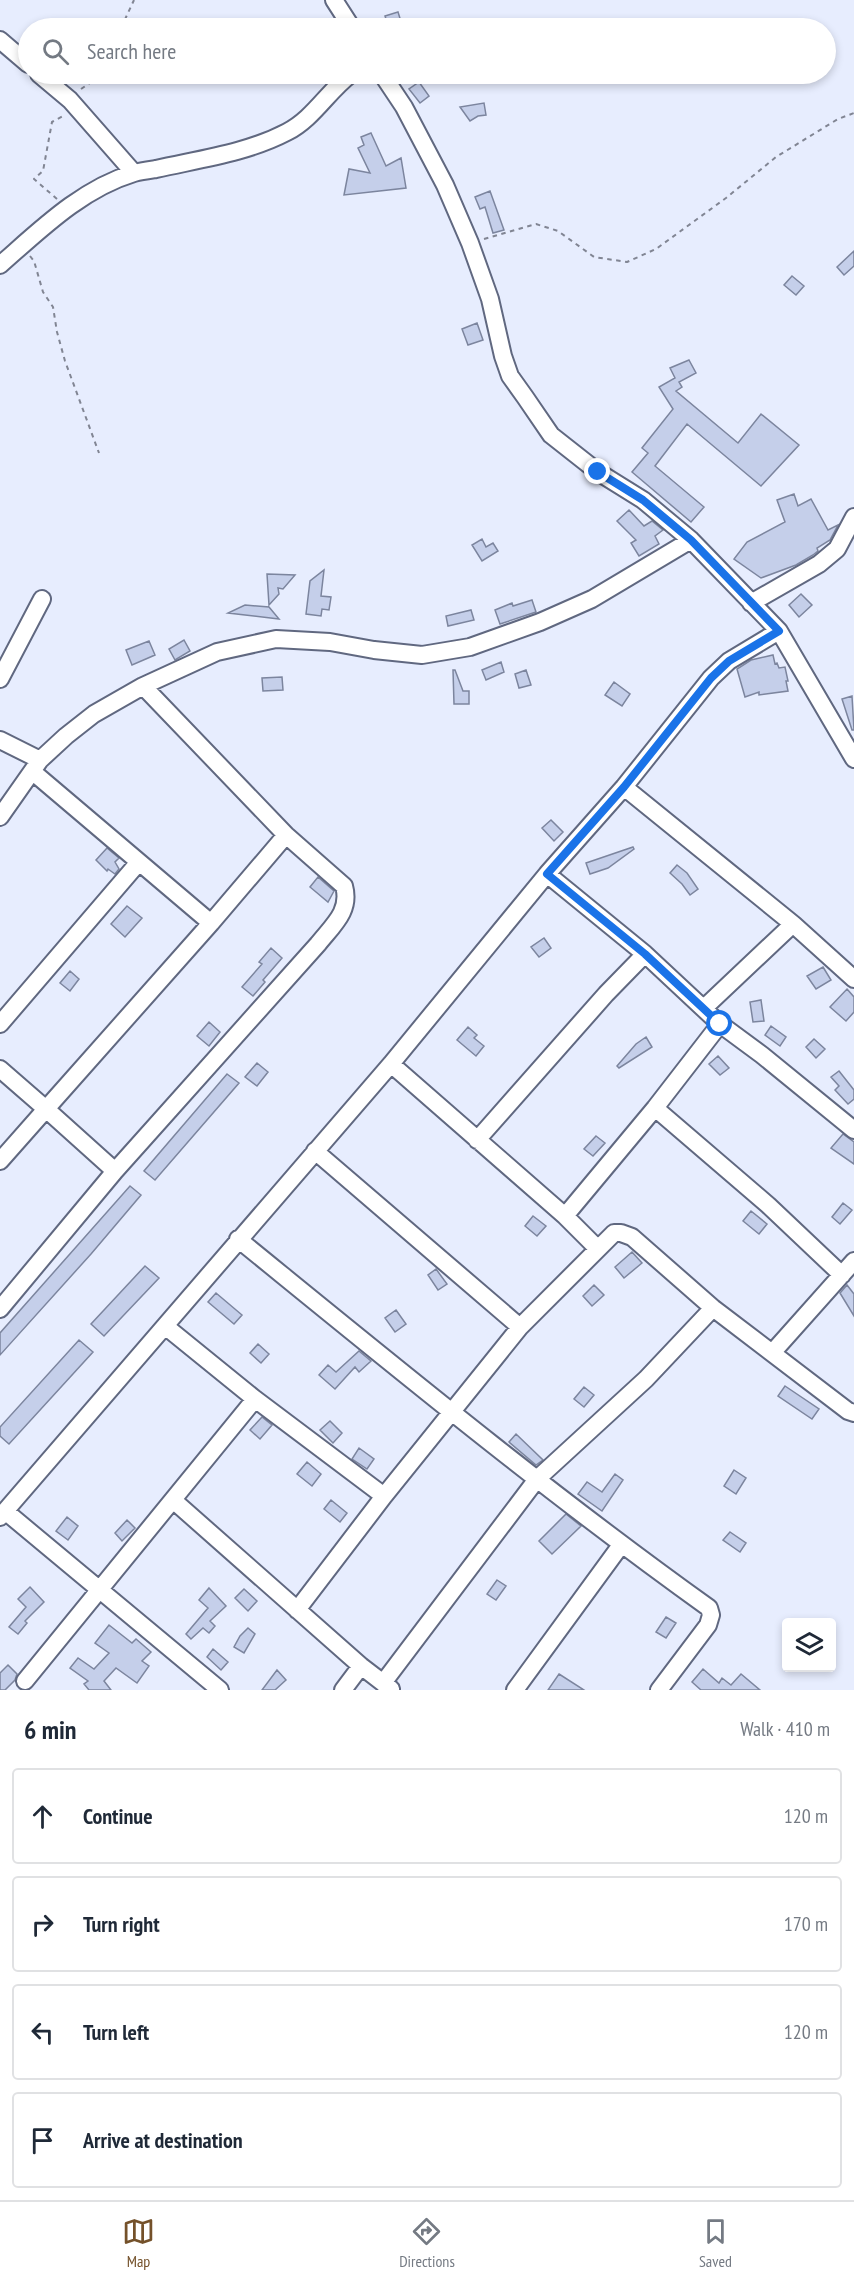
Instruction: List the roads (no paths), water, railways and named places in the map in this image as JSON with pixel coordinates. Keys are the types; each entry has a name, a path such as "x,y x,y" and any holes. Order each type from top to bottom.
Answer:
{"street":[{"path":"334,0 346,18"},
{"path":"0,40 18,55"},
{"path":"51,84 70,100 134,173"},
{"path":"0,265 36,232 97,189 134,173 225,154 272,139 291,130 307,117 338,84"},
{"path":"389,84 404,106 433,161 470,243 490,299 510,376 551,435 598,472 643,500 691,540 779,631 854,759"},
{"path":"752,603 819,564 837,549 854,517"},
{"path":"0,817 36,766 66,735 94,714 143,686 217,652 276,639 330,642 422,655 470,647 540,622 592,599 691,540"},
{"path":"0,679 42,599"},
{"path":"220,1690 3,1515 238,1239 391,1064 547,874 624,787 711,678 729,661 779,631"},
{"path":"0,1309 115,1171 318,944 345,910 347,898 344,886 286,835 143,686"},
{"path":"0,740 36,766 138,862 212,923"},
{"path":"624,787 794,924 854,979"},
{"path":"0,1161 212,923 286,835"},
{"path":"0,1024 138,862"},
{"path":"547,874 645,954 720,1024 854,1130"},
{"path":"704,1008 794,924"},
{"path":"477,1140 598,1002 645,954"},
{"path":"565,1216 655,1108 720,1024"},
{"path":"391,1064 565,1216 597,1248"},
{"path":"0,1070 115,1171"},
{"path":"655,1108 768,1205 842,1275"},
{"path":"315,1151 520,1327"},
{"path":"297,1610 384,1496 520,1327 614,1233 632,1237 713,1308 848,1411 854,1413"},
{"path":"238,1239 452,1413 621,1545 709,1608 711,1615 708,1625 659,1690"},
{"path":"772,1353 854,1261"},
{"path":"173,1500 387,1687 537,1479 646,1379 713,1308"},
{"path":"165,1326 255,1399 384,1496"},
{"path":"26,1687 100,1591 255,1399"},
{"path":"515,1690 621,1545"},
{"path":"343,1690 361,1666"}]}
